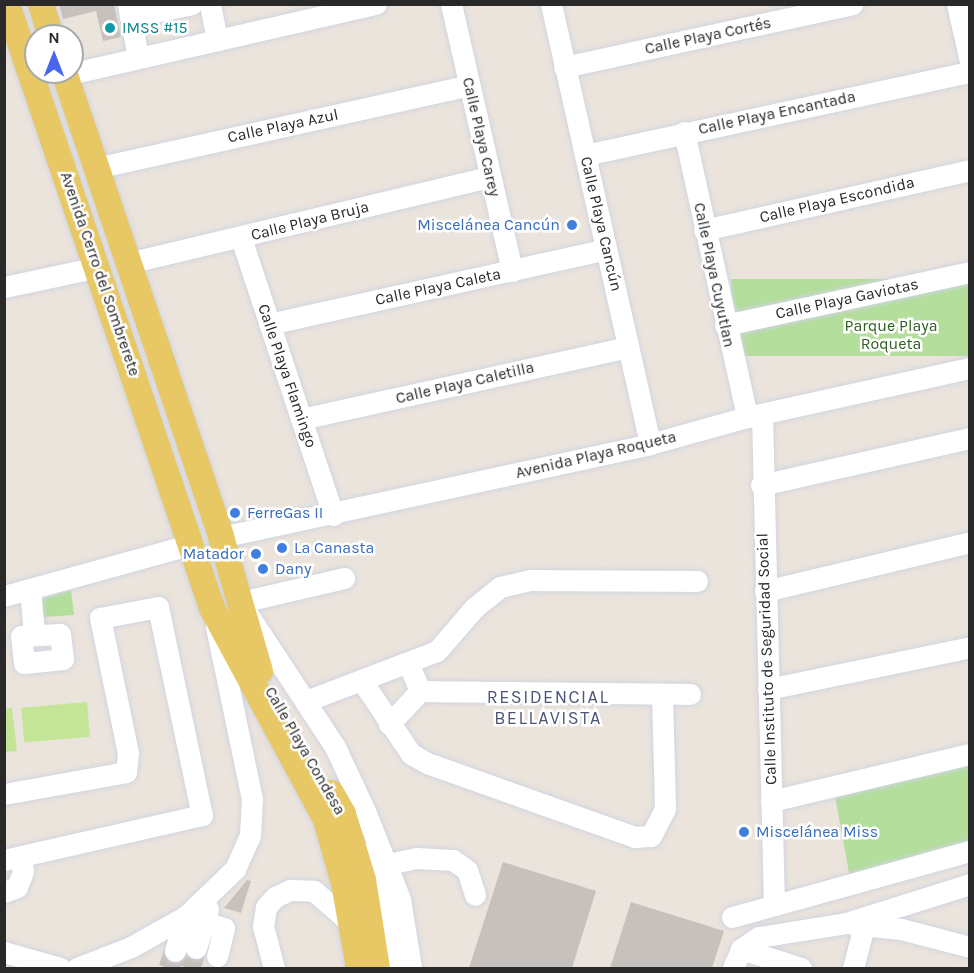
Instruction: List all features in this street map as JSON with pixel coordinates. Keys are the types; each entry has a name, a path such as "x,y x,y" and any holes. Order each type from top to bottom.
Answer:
{"main road":[{"path":"41,4 47,24"},
{"name":"Avenida Cerro del Sombrerete","path":"6,5 193,544"},
{"name":"Avenida Cerro del Sombrerete","path":"67,84 221,537"},
{"name":"Calle Playa Condesa","path":"221,537 259,670 343,814 363,880 377,969"},
{"name":"Calle Playa Condesa","path":"193,544 212,608 326,820 353,925 359,969"}],"street":[{"path":"138,57 129,11 192,4"},
{"path":"210,4 217,40"},
{"name":"Calle Playa Carey","path":"451,4 512,270"},
{"name":"Calle Playa Cancún","path":"551,4 650,444"},
{"name":"Calle Playa Cortés","path":"564,67 852,4"},
{"path":"957,4 969,61"},
{"path":"84,69 373,5"},
{"name":"Calle Playa Encantada","path":"585,155 969,72"},
{"name":"Calle Playa Azul","path":"96,168 469,85"},
{"name":"Calle Playa Cuyutlan","path":"684,132 725,325 754,415"},
{"name":"Calle Playa Escondida","path":"704,230 969,170"},
{"name":"Calle Playa Bruja","path":"128,263 490,177"},
{"name":"Calle Playa Flamingo","path":"240,238 333,515"},
{"name":"Calle Playa Caleta","path":"269,324 606,249"},
{"path":"4,287 98,267"},
{"name":"Calle Playa Gaviotas","path":"725,325 969,272"},
{"name":"Calle Playa Caletilla","path":"302,419 628,347"},
{"name":"Avenida Playa Roqueta","path":"221,537 333,515 650,444 754,415 969,368"},
{"name":"Calle Instituto de Seguridad Social","path":"754,415 761,485 774,905"},
{"path":"761,485 969,438"},
{"path":"765,591 969,542"},
{"path":"4,596 193,544"},
{"path":"241,602 344,578"},
{"path":"306,701 409,665 437,651 474,608 500,587 530,580 697,581"},
{"path":"30,589 34,634"},
{"path":"241,602 335,747 388,864 400,899 411,969"},
{"path":"241,602 273,677 322,750 355,815 393,938 398,969"},
{"path":"4,794 126,772 128,753 100,618 159,607 202,816 13,858 23,871 17,887 4,892"},
{"path":"185,950 195,919 235,869 250,836 252,800 212,608"},
{"path":"768,689 969,647"},
{"path":"409,665 420,691"},
{"path":"362,681 411,754 427,763 634,837 651,836 665,808 662,694"},
{"path":"390,724 420,691 690,694"},
{"path":"771,801 969,754"},
{"path":"732,917 969,851"},
{"path":"388,864 416,858 453,860 467,870 476,895"},
{"path":"855,925 969,885"},
{"path":"274,969 263,926 266,907 275,897 290,890 314,891 353,925"},
{"path":"77,969 195,919 224,927 217,956"},
{"path":"853,969 855,925"},
{"path":"737,959 759,938 787,930 855,925 901,929 969,947"},
{"path":"7,948 60,969"},
{"path":"737,959 801,969"}],"green space":[{"name":"Parque Playa Roqueta","path":"731,279 969,279 969,356 731,356"},
{"path":"71,590 74,615 43,617 41,599"},
{"path":"87,702 90,737 24,743 21,708"},
{"path":"12,708 17,751 5,752 5,709"},
{"path":"969,756 969,848 850,878 834,791"}],"building":[{"name":"IMSS #15","path":"59,4 114,4 121,37 103,41 96,11 63,19"},
{"path":"503,862 596,891 572,968 469,968"},
{"path":"247,880 251,881 241,913 224,908"},
{"path":"631,902 724,931 712,968 610,968"}],"tunnel":[{"path":"190,968 196,948"},
{"path":"169,968 175,951"}],"place":[{"name":"IMSS #15","path":"110,28"},
{"name":"Miscelánea Cancún","path":"572,225"},
{"name":"FerreGas II","path":"235,513"},
{"name":"La Canasta","path":"282,548"},
{"name":"Matador","path":"256,554"},
{"name":"Dany","path":"263,569"},
{"name":"Miscelánea Miss","path":"744,832"}],"district":[{"name":"RESIDENCIAL BELLAVISTA","path":"548,708"}]}
